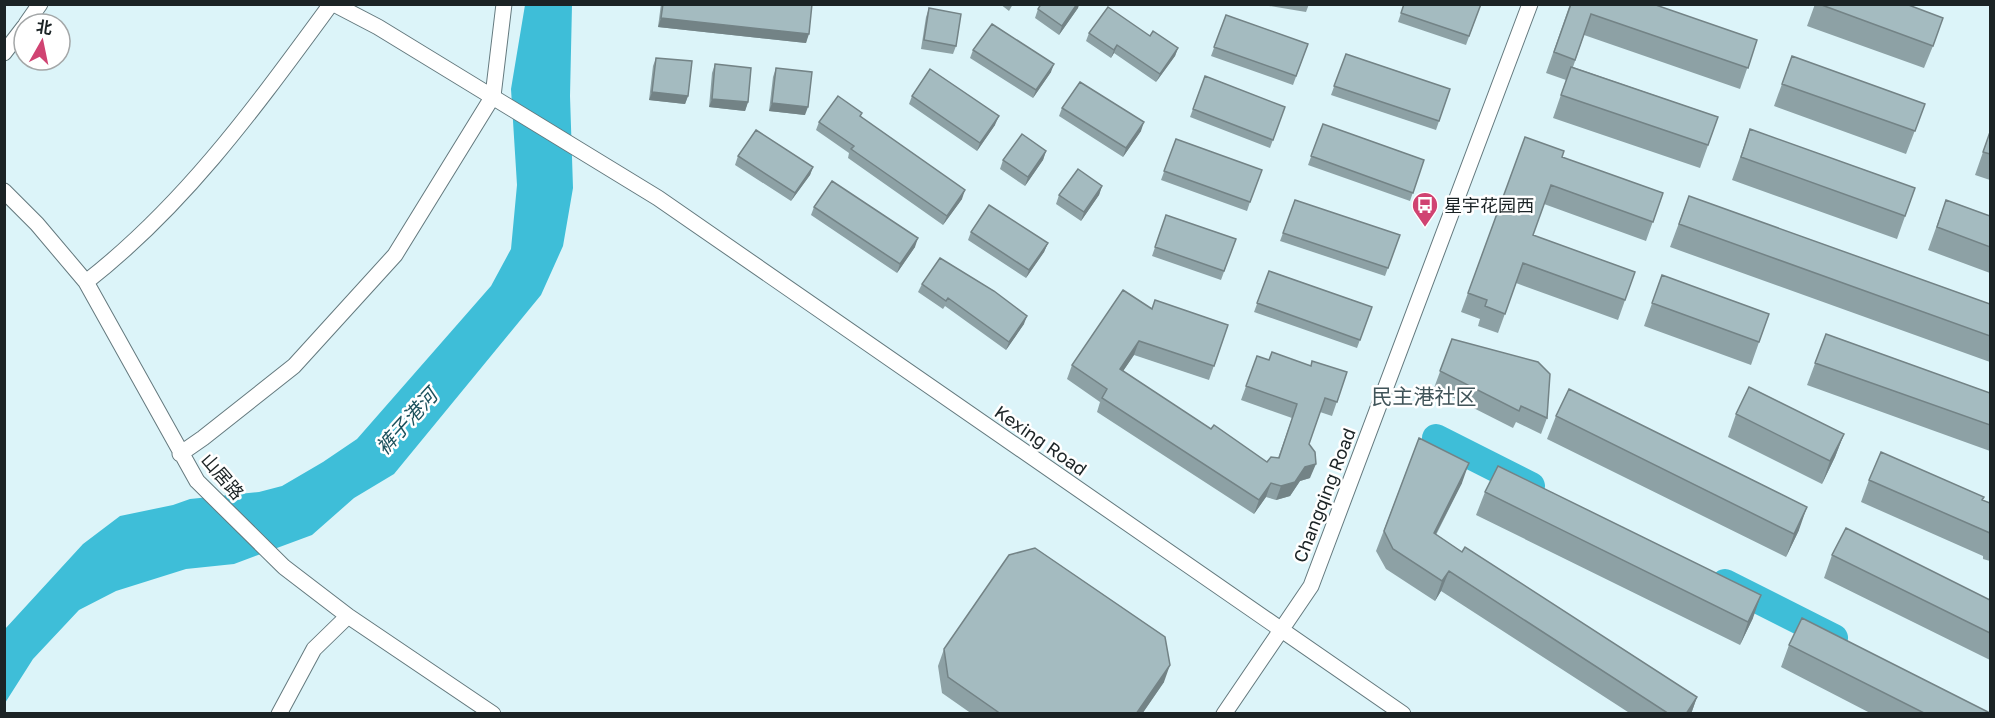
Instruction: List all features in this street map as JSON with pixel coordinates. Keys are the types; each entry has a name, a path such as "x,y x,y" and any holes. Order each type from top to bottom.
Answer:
{"street":[{"name":"Kexing Road","path":"332,4 378,27 593,156 658,198 1403,714"},
{"path":"86,282 131,247 235,135 332,4"},
{"path":"180,453 203,438 294,366 395,255 500,100 504,4"},
{"name":"Changqing Road","path":"1224,714 1311,586 1530,4"},
{"name":"山居路","path":"4,191 37,224 86,282 197,481 284,567 348,616 493,714"},
{"path":"279,714 315,650 348,616"}],"water":[{"name":"裤子港河","path":"525,5 572,5 570,96 573,188 563,246 541,295 394,474 354,498 312,535 234,564 186,569 116,591 79,610 33,659 5,703 5,629 83,544 120,516 173,505 190,499 259,492 282,486 323,462 357,439 491,286 511,249 517,185 511,89"}],"building":[{"path":"663,4 812,4 809,34 661,18"},
{"path":"1041,4 1077,4 1062,26 1038,9"},
{"path":"1404,4 1481,4 1469,36 1401,13"},
{"path":"1571,4 1653,4 1757,40 1748,68 1591,14 1575,60 1554,52"},
{"path":"1819,4 1906,4 1943,18 1933,46"},
{"path":"1108,7 1150,36 1153,31 1178,48 1160,74 1117,45 1114,50 1089,33"},
{"path":"929,8 961,14 956,46 924,40"},
{"path":"1226,15 1308,44 1296,76 1214,47"},
{"path":"992,24 1054,64 1036,90 973,50"},
{"path":"1346,54 1450,89 1439,121 1334,86"},
{"path":"1792,56 1925,104 1915,131 1782,84"},
{"path":"656,58 692,61 688,96 652,92"},
{"path":"715,64 751,68 748,102 712,99"},
{"path":"1571,67 1718,117 1708,145 1561,95"},
{"path":"776,68 812,72 808,107 772,103"},
{"path":"930,69 999,116 980,143 912,96"},
{"path":"1205,76 1285,107 1273,140 1193,109"},
{"path":"1080,82 1144,122 1126,148 1062,108"},
{"path":"838,96 862,113 860,116 965,190 947,216 851,149 854,146 819,122"},
{"path":"1323,124 1424,160 1413,193 1311,156"},
{"path":"1750,129 1915,188 1905,216 1741,157"},
{"path":"756,130 813,167 795,193 738,156"},
{"path":"1990,132 1990,154 1983,152"},
{"path":"1022,134 1046,151 1028,177 1003,160"},
{"path":"1525,137 1564,151 1562,157 1663,193 1653,222 1551,185 1533,235 1635,272 1625,300 1523,263 1505,314 1485,306 1487,300 1468,293"},
{"path":"1176,139 1262,170 1250,202 1164,171"},
{"path":"1078,169 1102,186 1084,212 1059,195"},
{"path":"832,181 918,238 900,264 814,207"},
{"path":"1689,196 1990,304 1990,336 1679,224"},
{"path":"1295,200 1400,235 1388,268 1283,233"},
{"path":"1946,200 1990,216 1990,247 1937,227"},
{"path":"989,205 1048,243 1029,270 971,232"},
{"path":"1166,215 1236,239 1224,271 1155,247"},
{"path":"940,258 994,291 1027,316 1009,342 948,298 946,301 922,284"},
{"path":"1269,271 1372,307 1360,340 1257,303"},
{"path":"1662,275 1769,314 1759,342 1652,303"},
{"path":"1123,290 1152,309 1155,300 1228,325 1214,366 1139,341 1120,369 1211,429 1214,425 1267,462 1271,457 1279,458 1297,404 1246,386 1257,356 1269,360 1272,352 1311,366 1312,361 1347,372 1337,402 1325,398 1309,444 1315,452 1316,464 1305,467 1295,482 1281,486 1271,483 1259,500 1102,398 1107,389 1072,365"},
{"path":"1826,334 1990,393 1990,425 1815,363"},
{"path":"1452,339 1538,362 1550,374 1547,418 1521,406 1519,411 1440,371"},
{"path":"1749,387 1844,434 1830,461 1736,414"},
{"path":"1569,389 1807,507 1794,534 1556,416"},
{"path":"1419,438 1469,463 1434,533 1462,552 1465,547 1697,697 1686,714 1669,714 1449,571 1442,581 1393,549 1384,531"},
{"path":"1881,452 1984,497 1982,500 1990,503 1990,533 1869,480"},
{"path":"1498,466 1761,595 1748,622 1485,492"},
{"path":"1846,528 1990,600 1990,633 1832,555"},
{"path":"1035,548 1165,637 1170,665 1136,714 1001,714 948,677 944,649 1009,555"},
{"path":"1802,618 1990,714 1926,714 1789,645"}],"waterway":[{"path":"1436,438 1531,486"},
{"path":"1725,583 1834,638"}],"place":[{"name":"星宇花园西","path":"1425,228"}],"district":[{"name":"民主港社区","path":"1424,396"}]}
